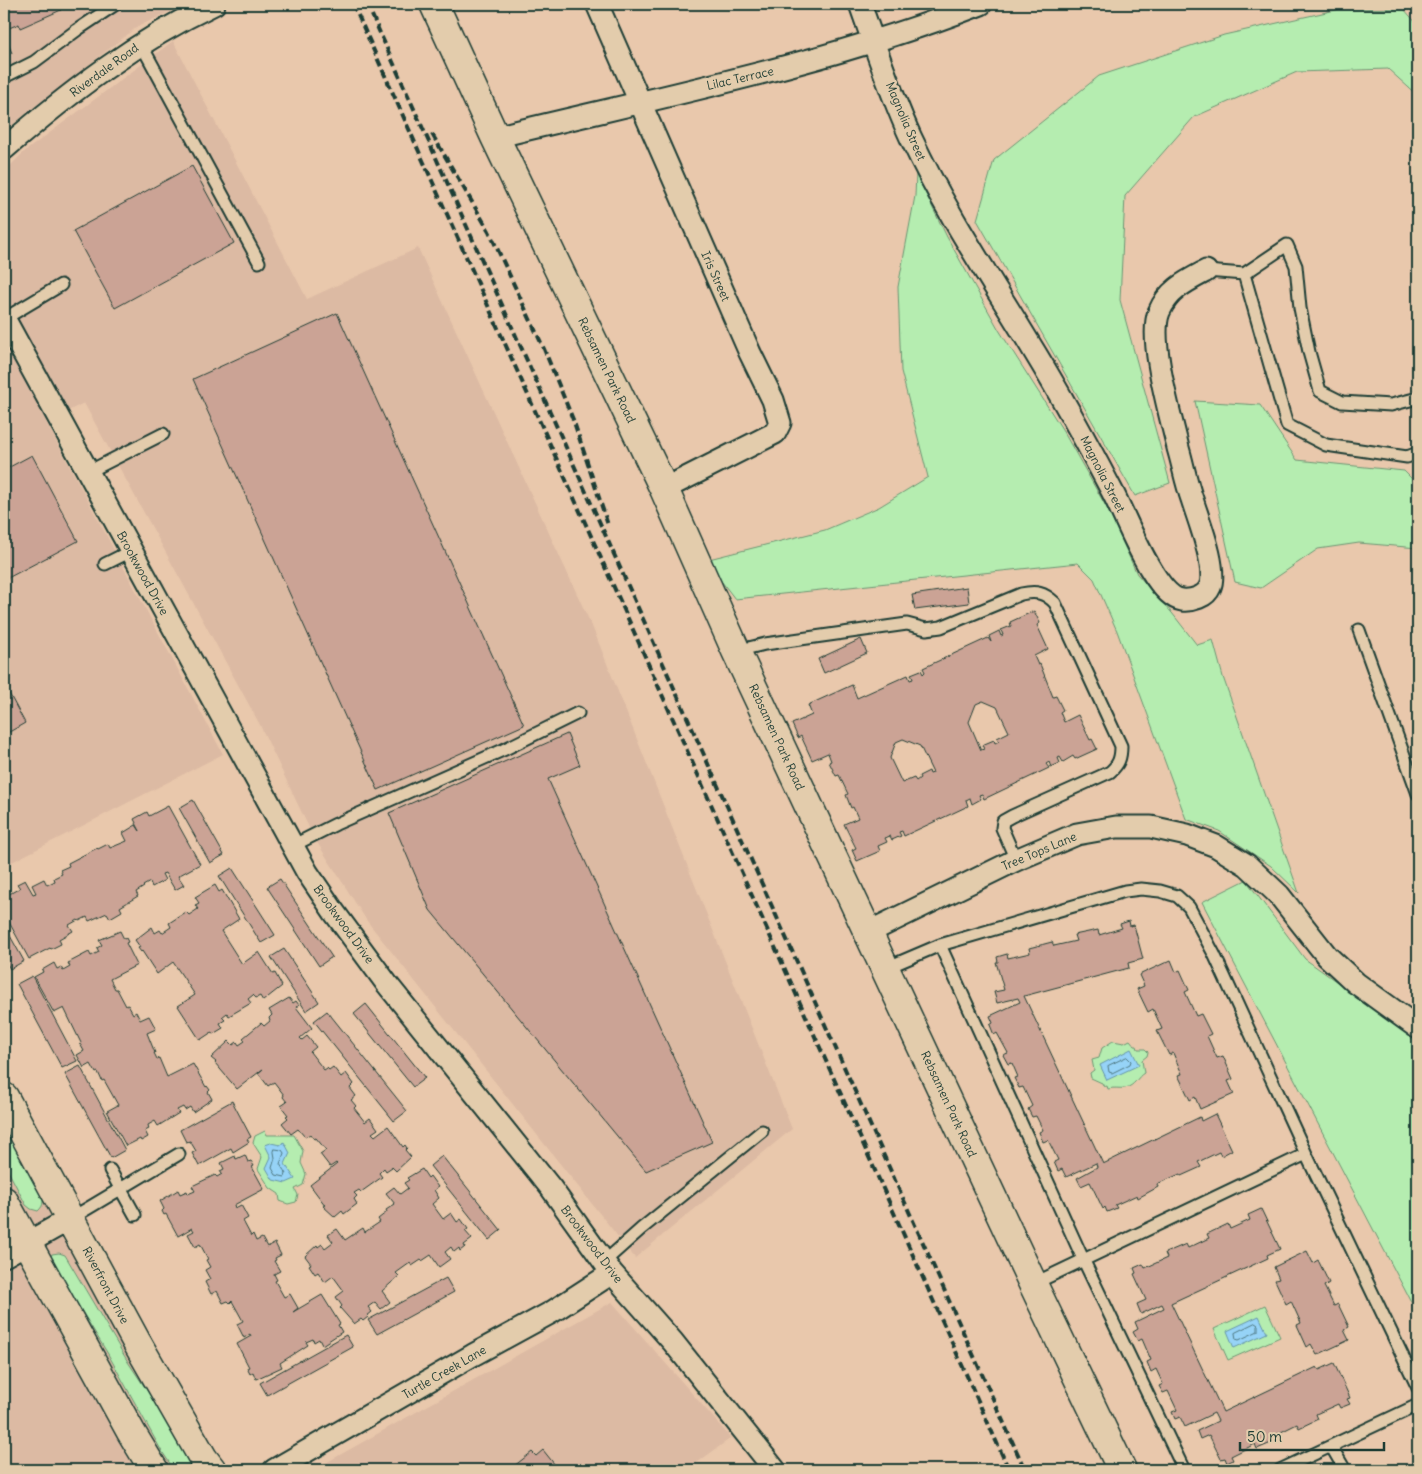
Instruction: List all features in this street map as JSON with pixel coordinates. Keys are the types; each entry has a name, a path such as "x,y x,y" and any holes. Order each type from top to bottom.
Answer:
{"street":[{"name":"Riverdale Road","path":"4,149 52,108 105,68 181,19 214,4"},
{"name":"Rebsamen Park Road","path":"434,4 495,137 664,489 736,651 1122,1470"},
{"name":"Iris Street","path":"597,4 750,353 773,400 780,423 775,433 664,489"},
{"name":"Magnolia Street","path":"860,4 910,136 938,192 1079,429 1152,573 1170,596 1186,600 1194,599 1207,591 1210,586 1212,573 1208,551 1190,496 1167,403 1157,348 1156,323 1166,299 1178,286 1206,271"},
{"name":"Lilac Terrace","path":"495,137 790,66 873,42 981,4"},
{"name":"Brookwood Drive","path":"4,318 271,803 292,846 334,912 387,984 551,1188 608,1267 672,1342 775,1470"},
{"name":"Tree Tops Lane","path":"869,932 1016,860 1077,834 1116,827 1151,827 1186,835 1216,846 1247,865 1279,895 1327,956 1356,983 1418,1028"},
{"name":"Riverfront Drive","path":"4,1097 136,1341 203,1458 212,1470"},
{"path":"4,1201 131,1432 154,1470"},
{"path":"4,1256 70,1219"},
{"name":"Turtle Creek Lane","path":"274,1470 473,1355 552,1312 608,1267"}],"lane":[{"path":"4,77 34,62 76,30 116,4"},
{"path":"141,44 259,262"},
{"path":"1206,271 1244,274 1286,245 1296,266 1300,308 1309,352 1320,391 1342,402 1392,405 1418,398"},
{"path":"1244,274 1287,425 1326,445 1407,457 1418,454"},
{"path":"4,318 61,285"},
{"path":"88,472 163,434"},
{"path":"106,564 131,551"},
{"path":"736,651 765,644 907,624 926,629 941,627 1021,594 1034,592 1047,595 1055,603 1121,746 1121,756 1118,765 1110,772 1003,821 1002,828 1016,860"},
{"path":"1360,630 1418,794"},
{"path":"292,846 336,824 503,750 578,713"},
{"path":"886,968 940,945 1125,891 1141,889 1160,891 1177,896 1189,907 1210,947 1418,1388"},
{"path":"940,945 1083,1259 1184,1470"},
{"path":"608,1267 641,1229 762,1131"},
{"path":"70,1219 179,1154"},
{"path":"1033,1284 1306,1154"},
{"path":"110,1170 135,1215"},
{"path":"1280,1470 1418,1405"},
{"path":"1331,1446 1345,1470"}],"shaded area":[{"path":"4,4 186,4 137,27 4,131"},
{"path":"173,41 307,299 418,248 594,631 792,1129 635,1258 367,921 313,836 259,723 84,403 46,422 223,754 4,866 4,172 24,152"},
{"path":"4,1076 95,1245 191,1470 4,1470"},
{"path":"612,1302 731,1438 687,1470 313,1470"}],"green space":[{"path":"1403,8 1418,25 1418,96 1388,69 1297,72 1194,117 1125,196 1120,300 1170,483 1135,496 977,220 994,160 1099,76 1224,35 1340,9"},
{"path":"916,174 947,237 999,330 1062,429 1108,510 1137,574 1172,613 1197,645 1213,640 1223,677 1299,893 1271,866 1219,831 1186,819 1117,631 1094,579 1078,563 735,599 705,560 825,530 879,507 928,477 901,371 898,287 915,196"},
{"path":"1195,401 1260,405 1297,460 1404,471 1418,485 1418,548 1359,543 1318,549 1261,588 1235,582"},
{"path":"1246,880 1305,959 1418,1040 1418,1315 1202,902"},
{"path":"1130,1040 1138,1049 1145,1049 1148,1052 1147,1056 1142,1060 1144,1073 1134,1083 1125,1088 1108,1089 1107,1086 1104,1087 1102,1083 1091,1078 1090,1073 1094,1070 1092,1060 1099,1058 1102,1048 1113,1041 1124,1043"},
{"path":"4,1126 39,1185 43,1204 38,1211 26,1205 4,1163"},
{"path":"265,1131 267,1135 294,1135 303,1151 301,1163 306,1174 303,1185 295,1189 298,1195 296,1202 288,1204 280,1201 279,1194 270,1188 258,1169 262,1157 253,1143 255,1136"},
{"path":"59,1253 65,1255 128,1362 185,1447 194,1470 176,1470 161,1450 108,1354 50,1259 52,1254"},
{"path":"1265,1305 1280,1337 1228,1360 1214,1329"}],"water":[{"path":"1131,1049 1139,1065 1107,1080 1100,1065"},
{"path":"284,1142 290,1153 285,1164 295,1179 286,1183 273,1180 266,1168 271,1157 265,1145 271,1143 280,1145"},
{"path":"1259,1316 1267,1333 1234,1348 1227,1331"}],"building":[{"path":"4,4 58,4 61,10 20,28 19,24 4,30"},
{"path":"4,34 12,53 4,56"},
{"path":"192,166 234,243 115,308 73,231"},
{"path":"337,313 524,725 378,790 193,379"},
{"path":"32,455 78,541 4,580 4,470"},
{"path":"967,587 969,603 915,610 912,595"},
{"path":"1034,611 1040,623 1037,625 1048,649 1034,656 1038,665 1040,664 1053,697 1056,696 1063,710 1060,712 1064,722 1078,715 1090,740 1092,739 1097,749 1075,759 1073,756 1063,762 1060,757 1058,758 1060,763 1051,767 1049,762 1046,764 1049,768 984,799 982,794 979,795 981,799 972,804 970,798 966,800 968,806 904,836 902,831 899,832 901,836 892,840 890,836 885,838 887,842 878,846 880,851 857,861 852,850 856,848 844,824 858,818 853,807 851,808 846,795 848,794 839,775 836,776 829,762 831,761 828,753 812,760 801,736 798,738 792,724 812,715 808,705 852,685 857,698 908,675 910,680 913,679 911,674 921,670 923,674 925,672 923,668 988,638 991,642 989,636 999,631 1001,636 1003,635 1001,630 1011,626 1010,622","holes":["983,701 997,707 1009,732 997,738 999,741 995,743 994,740 982,745 984,749 981,750 969,722 976,704","903,739 920,746 933,773 930,774 929,771 919,776 920,778 916,781 914,778 902,783 890,758 896,742"]},
{"path":"861,639 867,653 824,673 818,659"},
{"path":"4,684 25,723 4,735"},
{"path":"567,734 580,765 548,779 712,1142 646,1171 430,910 389,813"},
{"path":"193,800 224,855 210,863 179,808"},
{"path":"168,806 200,864 178,876 184,885 175,890 165,873 162,874 165,880 152,887 150,882 143,886 136,892 138,896 120,907 122,911 110,918 107,913 89,921 87,917 78,920 69,925 73,931 59,939 61,944 29,959 4,913 4,897 20,888 17,884 25,880 33,894 36,893 32,885 44,879 47,885 55,881 54,878 62,874 60,870 69,866 68,863 97,848 108,844 110,848 127,841 123,833 136,825 140,831 134,819 147,812 149,816"},
{"path":"232,868 275,935 261,943 219,876"},
{"path":"280,879 332,957 319,966 267,887"},
{"path":"215,885 219,892 222,890 239,919 221,931 242,964 259,952 282,986 263,1001 260,996 256,998 253,995 248,999 251,1003 229,1016 227,1013 222,1017 225,1020 220,1023 223,1028 213,1034 212,1032 200,1040 178,1006 195,995 173,962 157,974 138,948 140,947 135,940 152,927 155,933 160,930 162,933 171,927 169,923 186,912 189,915 198,909 195,905 199,903 195,897"},
{"path":"1129,921 1130,926 1134,925 1143,959 1128,963 1129,968 1024,996 1103,1164 1200,1117 1201,1121 1215,1114 1232,1150 1221,1156 1219,1152 1198,1162 1201,1167 1157,1184 1158,1187 1138,1198 1137,1195 1115,1205 1117,1208 1107,1212 1105,1207 1103,1209 1090,1182 1081,1186 1077,1178 1097,1167 1096,1163 1066,1177 1062,1169 1058,1171 1054,1162 1058,1160 1048,1140 1043,1142 1039,1132 1043,1130 1036,1116 1032,1117 1028,1109 1032,1106 1023,1087 1019,1088 1014,1078 1018,1077 1012,1063 1008,1064 1003,1055 1008,1053 997,1033 994,1035 990,1025 993,1023 990,1016 1020,1002 1018,998 997,1003 994,992 1004,990 996,962 998,962 997,957 1007,954 1008,958 1030,953 1029,948 1052,942 1054,946 1076,941 1074,935 1098,930 1099,935 1122,928 1120,924"},
{"path":"4,925 24,961 10,969 4,958"},
{"path":"120,931 128,942 126,943 137,965 110,979 115,989 117,989 126,1006 128,1005 133,1014 136,1012 140,1020 149,1016 156,1029 147,1033 154,1053 157,1059 159,1058 167,1077 193,1064 206,1087 210,1090 208,1092 212,1099 193,1112 190,1107 185,1110 183,1107 177,1110 179,1113 158,1126 155,1121 148,1125 149,1129 145,1131 148,1137 126,1146 107,1111 118,1105 104,1080 102,1081 98,1072 96,1073 91,1064 84,1068 77,1055 84,1051 64,1008 54,1013 34,977 54,963 57,969 61,967 63,971 70,967 68,963 89,952 91,956 99,952 97,948 102,945 99,940"},
{"path":"284,949 319,1002 306,1011 271,957"},
{"path":"1171,960 1176,972 1180,970 1189,990 1185,992 1196,1016 1201,1014 1211,1034 1207,1036 1217,1058 1223,1056 1233,1079 1228,1081 1234,1094 1200,1109 1195,1097 1190,1100 1178,1075 1182,1074 1173,1053 1169,1055 1157,1031 1162,1029 1153,1009 1148,1012 1137,989 1144,986 1139,975"},
{"path":"32,976 77,1061 62,1068 17,984"},
{"path":"289,998 293,1003 296,1001 299,1005 296,1007 312,1028 300,1038 302,1040 307,1036 316,1047 310,1052 324,1070 327,1068 329,1070 333,1067 341,1077 346,1073 354,1084 350,1088 356,1096 351,1100 356,1106 354,1108 365,1122 370,1118 378,1129 372,1133 375,1136 388,1126 403,1147 405,1145 407,1148 405,1150 411,1157 396,1171 392,1167 386,1171 384,1168 379,1173 382,1177 361,1192 359,1190 354,1193 357,1196 354,1199 357,1204 344,1214 342,1211 335,1217 323,1206 325,1205 310,1185 337,1164 330,1167 320,1154 326,1150 316,1138 314,1139 310,1134 305,1137 298,1129 291,1134 282,1123 288,1118 286,1116 288,1115 281,1106 287,1102 274,1082 268,1086 258,1073 263,1069 237,1089 211,1058 229,1041 233,1045 237,1042 239,1045 245,1041 243,1038 261,1023 264,1026 270,1021 269,1018 272,1015 269,1010"},
{"path":"366,1004 425,1078 413,1087 354,1014"},
{"path":"327,1011 407,1111 394,1121 314,1021"},
{"path":"80,1066 125,1150 111,1158 65,1074"},
{"path":"232,1101 251,1137 247,1139 249,1142 233,1152 231,1148 199,1166 192,1153 196,1151 190,1141 186,1142 180,1130"},
{"path":"245,1155 248,1162 251,1161 254,1166 252,1167 264,1189 234,1205 235,1208 241,1205 248,1218 243,1221 256,1241 262,1238 267,1247 275,1243 281,1255 275,1258 276,1260 274,1261 280,1271 274,1274 277,1280 275,1281 284,1297 290,1294 298,1308 293,1312 322,1295 340,1324 338,1325 342,1332 322,1345 319,1339 314,1342 313,1339 306,1342 308,1345 280,1363 282,1367 256,1379 253,1372 250,1374 247,1368 249,1367 237,1344 251,1336 250,1334 244,1338 237,1324 243,1321 232,1301 230,1303 228,1301 223,1303 217,1291 211,1294 205,1282 210,1279 205,1270 210,1267 206,1260 208,1259 200,1244 195,1247 188,1234 194,1231 192,1228 178,1236 166,1214 164,1215 162,1211 164,1209 160,1201 178,1190 180,1194 187,1191 188,1194 195,1191 192,1186 215,1175 217,1177 222,1174 220,1171 224,1169 221,1163 235,1156 236,1159"},
{"path":"442,1156 501,1230 489,1240 430,1166"},
{"path":"422,1169 438,1187 434,1190 439,1198 432,1204 443,1219 451,1213 457,1222 461,1219 468,1229 465,1231 472,1239 460,1251 459,1248 454,1252 451,1247 445,1252 450,1259 439,1267 431,1255 412,1266 410,1263 396,1273 399,1276 382,1291 390,1302 381,1309 375,1302 368,1307 372,1312 368,1317 354,1324 340,1308 342,1306 336,1297 344,1291 333,1276 325,1282 318,1272 315,1274 305,1256 317,1245 318,1247 322,1244 325,1248 333,1242 328,1235 337,1229 345,1240 363,1228 365,1232 380,1222 378,1219 395,1204 386,1193 394,1187 400,1194 408,1188 404,1183 409,1180 407,1178"},
{"path":"1261,1209 1280,1249 1267,1255 1268,1258 1171,1303 1223,1412 1317,1367 1319,1370 1334,1363 1350,1398 1347,1399 1350,1404 1340,1408 1338,1404 1316,1414 1318,1419 1299,1428 1297,1424 1273,1436 1276,1441 1257,1449 1255,1444 1231,1456 1233,1460 1227,1463 1225,1458 1221,1459 1209,1435 1200,1439 1197,1431 1218,1421 1214,1413 1185,1427 1180,1417 1175,1419 1172,1412 1177,1410 1168,1391 1163,1393 1159,1386 1163,1384 1156,1369 1151,1372 1147,1362 1151,1360 1142,1339 1138,1341 1133,1332 1138,1329 1135,1322 1164,1308 1162,1304 1141,1314 1137,1304 1146,1300 1134,1274 1136,1273 1134,1268 1143,1264 1145,1268 1167,1258 1165,1253 1186,1244 1188,1248 1209,1238 1207,1234 1228,1224 1230,1229 1250,1220 1248,1215"},
{"path":"1307,1251 1313,1263 1318,1260 1329,1283 1324,1286 1334,1306 1338,1304 1349,1327 1344,1330 1349,1340 1317,1355 1311,1344 1307,1347 1297,1325 1301,1323 1291,1301 1286,1304 1275,1280 1279,1279 1274,1267"},
{"path":"446,1278 454,1292 377,1334 368,1320"},
{"path":"346,1335 353,1347 267,1395 260,1383"},
{"path":"543,1450 559,1470 509,1470 532,1452 536,1456"}],"railway":[{"path":"353,4 1009,1470"},
{"path":"367,4 1025,1470"},
{"path":"432,134 489,231 544,349 574,422 608,525"}]}
